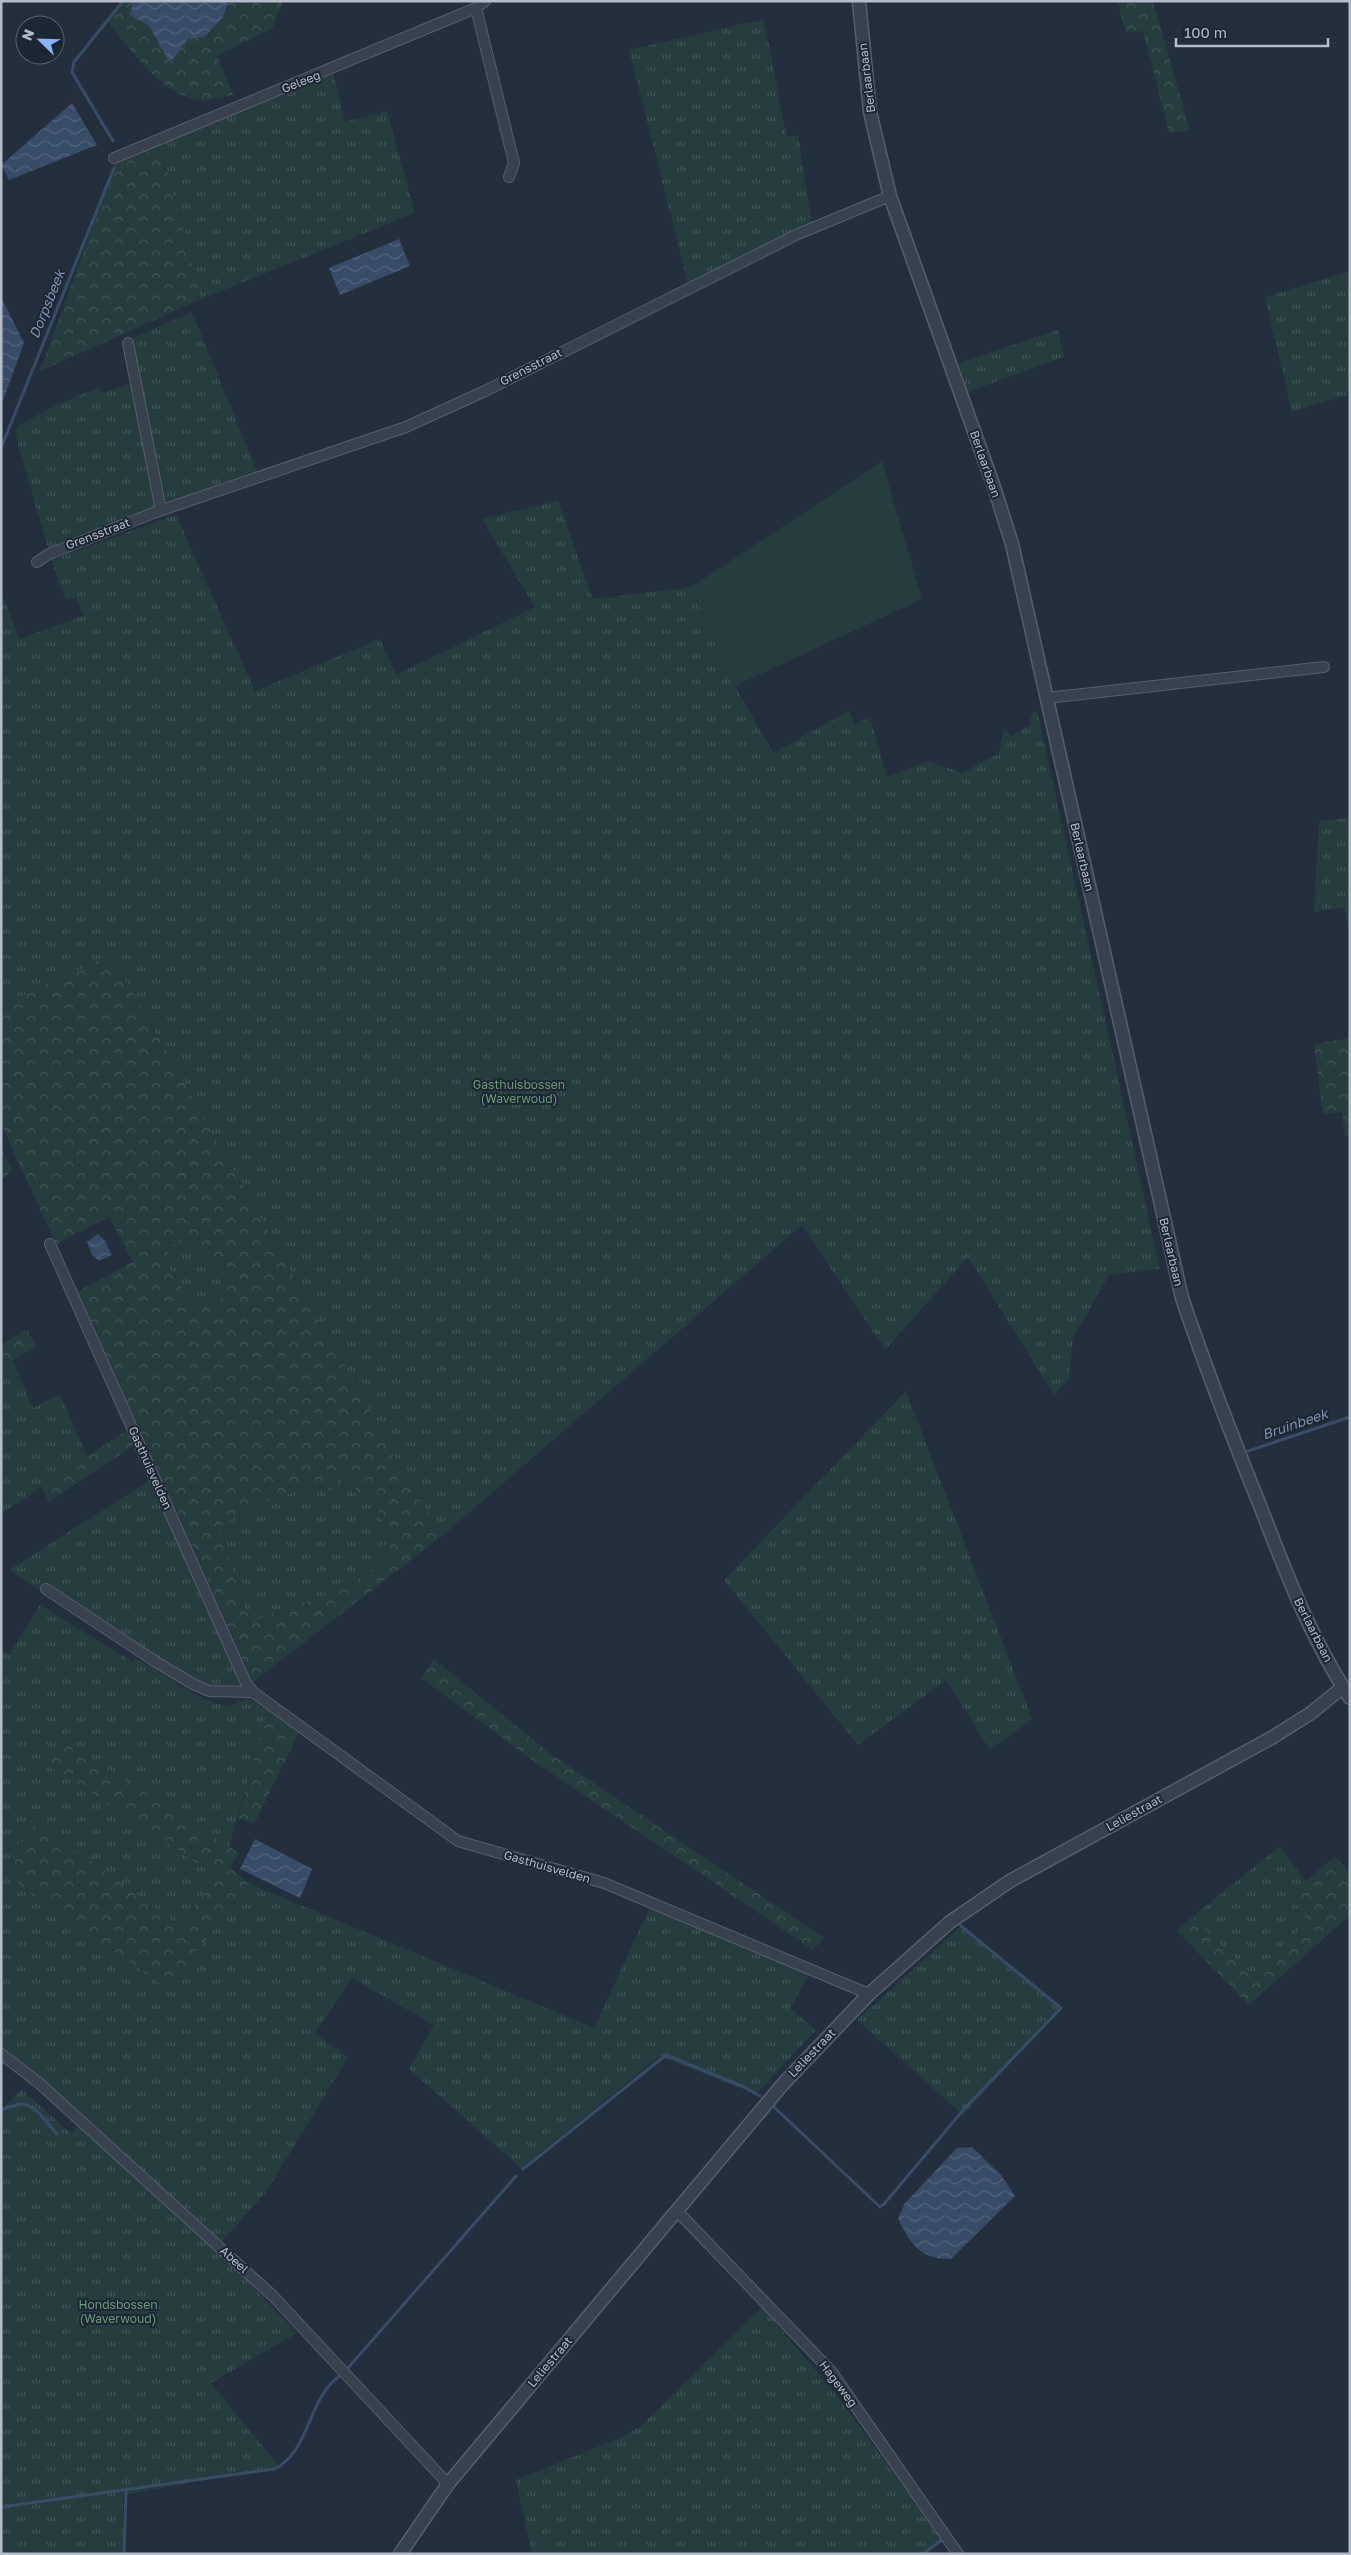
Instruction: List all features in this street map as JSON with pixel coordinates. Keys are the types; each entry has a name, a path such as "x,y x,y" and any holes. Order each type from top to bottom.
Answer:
{"street":[{"name":"Geleeg","path":"114,158 476,8 485,1"},
{"name":"Berlaarbaan","path":"859,1 870,112 890,196 994,487 1012,544 1182,1298 1208,1375 1292,1589 1309,1626 1346,1692"},
{"path":"476,8 514,163 509,177"},
{"name":"Grensstraat","path":"37,562 49,554 161,510 406,427 485,391 798,234 890,196"},
{"path":"128,343 161,510"},
{"path":"1047,698 1324,667"},
{"name":"Gasthuisvelden","path":"50,1244 246,1682 253,1692 458,1842 604,1883 870,1994"},
{"path":"46,1589 156,1662 193,1684 209,1691 253,1692"},
{"name":"Leliestraat","path":"400,2554 448,2484 782,2084 870,1994 950,1922 1010,1881 1273,1736 1346,1692"},
{"name":"Abeel","path":"1,2054 39,2083 273,2296 448,2484"},
{"name":"Hageweg","path":"677,2211 831,2371 958,2554"}],"green space":[{"path":"123,1 133,1 130,15 149,26 170,62 189,37 204,37 228,9 228,1 283,1 272,29 217,55 233,95 211,100 198,100 183,95 158,79 146,68 106,20"},
{"path":"1117,1 1153,1 1190,130 1169,133 1143,31 1126,33"},
{"path":"763,19 787,137 798,135 812,226 689,287 629,50"},
{"path":"333,71 345,122 387,111 415,213 201,299 160,142"},
{"path":"160,142 201,299 40,371 117,159"},
{"path":"1350,271 1350,394 1292,412 1265,297"},
{"path":"192,312 258,474 164,502 133,338"},
{"path":"1058,330 1064,357 967,392 958,363"},
{"path":"133,383 156,507 48,548 19,448 16,434 17,427 57,405 88,392 99,388 102,393"},
{"path":"882,461 922,599 735,686 691,587"},
{"name":"Gasthuisbossen (Waverwoud)","path":"558,501 593,599 691,587 735,686 773,753 849,711 855,724 870,717 887,777 927,761 963,773 999,753 1004,728 1011,736 1031,725 1030,715 1037,710 1160,1269 1109,1275 1073,1338 1069,1379 1054,1395 968,1257 885,1350 802,1225 442,1536 381,1435 380,1427 111,956 1,1005 1,590 19,639 83,616 76,597 66,600 51,560 176,515 255,691 380,639 396,675 535,607 482,519"},
{"path":"1350,818 1350,937 1344,907 1314,912 1319,821"},
{"path":"111,955 380,1427 381,1435 442,1536 253,1682 78,1291 133,1262 109,1217 56,1244 1,1124 1,1005","holes":["186,1239 200,1256 229,1272 231,1281 217,1303 194,1301 184,1303 183,1289 166,1264 169,1247","346,1472 360,1496 379,1491 376,1508 385,1526 390,1556 350,1586 250,1622 218,1527 261,1503 307,1487 330,1491"]},
{"path":"1350,1038 1350,1135 1345,1137 1342,1112 1323,1114 1314,1044"},
{"path":"1,1148 12,1171 1,1180"},
{"path":"186,1239 205,1259 229,1272 231,1281 217,1303 194,1301 184,1304 177,1278 166,1264 169,1247"},
{"path":"27,1329 36,1347 1,1367 1,1345"},
{"path":"13,1360 33,1408 60,1394 87,1456 1,1514 1,1367"},
{"path":"906,1391 1032,1719 990,1750 946,1680 858,1745 724,1580"},
{"path":"130,1428 133,1446 49,1502 41,1487"},
{"path":"346,1472 379,1490 376,1508 385,1526 390,1556 350,1586 250,1623 218,1527 261,1503 307,1487 330,1491"},
{"path":"150,1480 244,1687 218,1694 172,1664 123,1643 9,1570"},
{"name":"Hondsbossen (Waverwoud)","path":"40,1605 133,1662 136,1658 203,1698 214,1703 226,1705 249,1698 267,1710 229,1847 64,1742 48,1765 215,1875 181,1927 37,1821 168,1989 248,1883 594,2028 650,1907 810,1972 790,2008 816,2030 756,2094 659,2056 521,2168 409,2069 434,2025 352,1978 315,2033 348,2057 266,2192 216,2248 297,2333 211,2383 279,2466 123,2495 123,2554 1,2554 1,2110 22,2089 71,2134 83,2117 1,2047 1,1650 9,1655"},
{"path":"434,1659 548,1752 824,1938 813,1950 535,1762 421,1678"},
{"path":"267,1710 299,1733 254,1824 238,1818"},
{"path":"64,1742 239,1853 230,1868 248,1883 168,1989 19,1886 13,1851 37,1821 181,1927 215,1875 48,1765"},
{"path":"1280,1846 1306,1881 1288,1897 1309,1921 1252,1975 1192,1917"},
{"path":"1335,1856 1350,1873 1350,1915 1249,2005 1177,1931 1192,1917 1253,1975 1309,1921 1288,1897"},
{"path":"960,1927 1060,2008 963,2115 857,2020"},
{"path":"762,2307 839,2398 941,2539 921,2554 532,2554 516,2480 615,2440 640,2427"}],"water":[{"path":"133,1 228,1 223,16 216,25 204,37 189,38 170,63 149,26 130,15"},
{"path":"72,103 97,145 9,180 1,165"},
{"path":"399,239 410,266 340,295 329,268"},
{"path":"1,297 24,343 1,406"},
{"path":"98,1234 105,1241 112,1255 99,1261 92,1255 87,1242"},
{"path":"255,1839 312,1869 300,1898 240,1869"},
{"path":"972,2147 1001,2175 1015,2196 951,2259 932,2257 917,2248 898,2218 905,2203 957,2148"}],"waterway":[{"name":"Dorpsbeek","path":"113,141 72,72 74,62 123,1"},
{"name":"Dorpsbeek","path":"1,448 114,168"},
{"name":"Bruinbeek","path":"1248,1451 1350,1417"},
{"path":"774,2107 880,2207 884,2204 965,2108 1061,2008 961,1926"},
{"path":"523,2169 666,2055 744,2087 760,2096"},
{"path":"1,2109 21,2104 31,2107 41,2115 57,2134"},
{"path":"348,2368 516,2176"},
{"path":"1,2507 274,2469 284,2463 298,2446 323,2394 331,2383 342,2374"},
{"path":"124,2554 126,2489"},
{"path":"923,2554 943,2539"}]}
